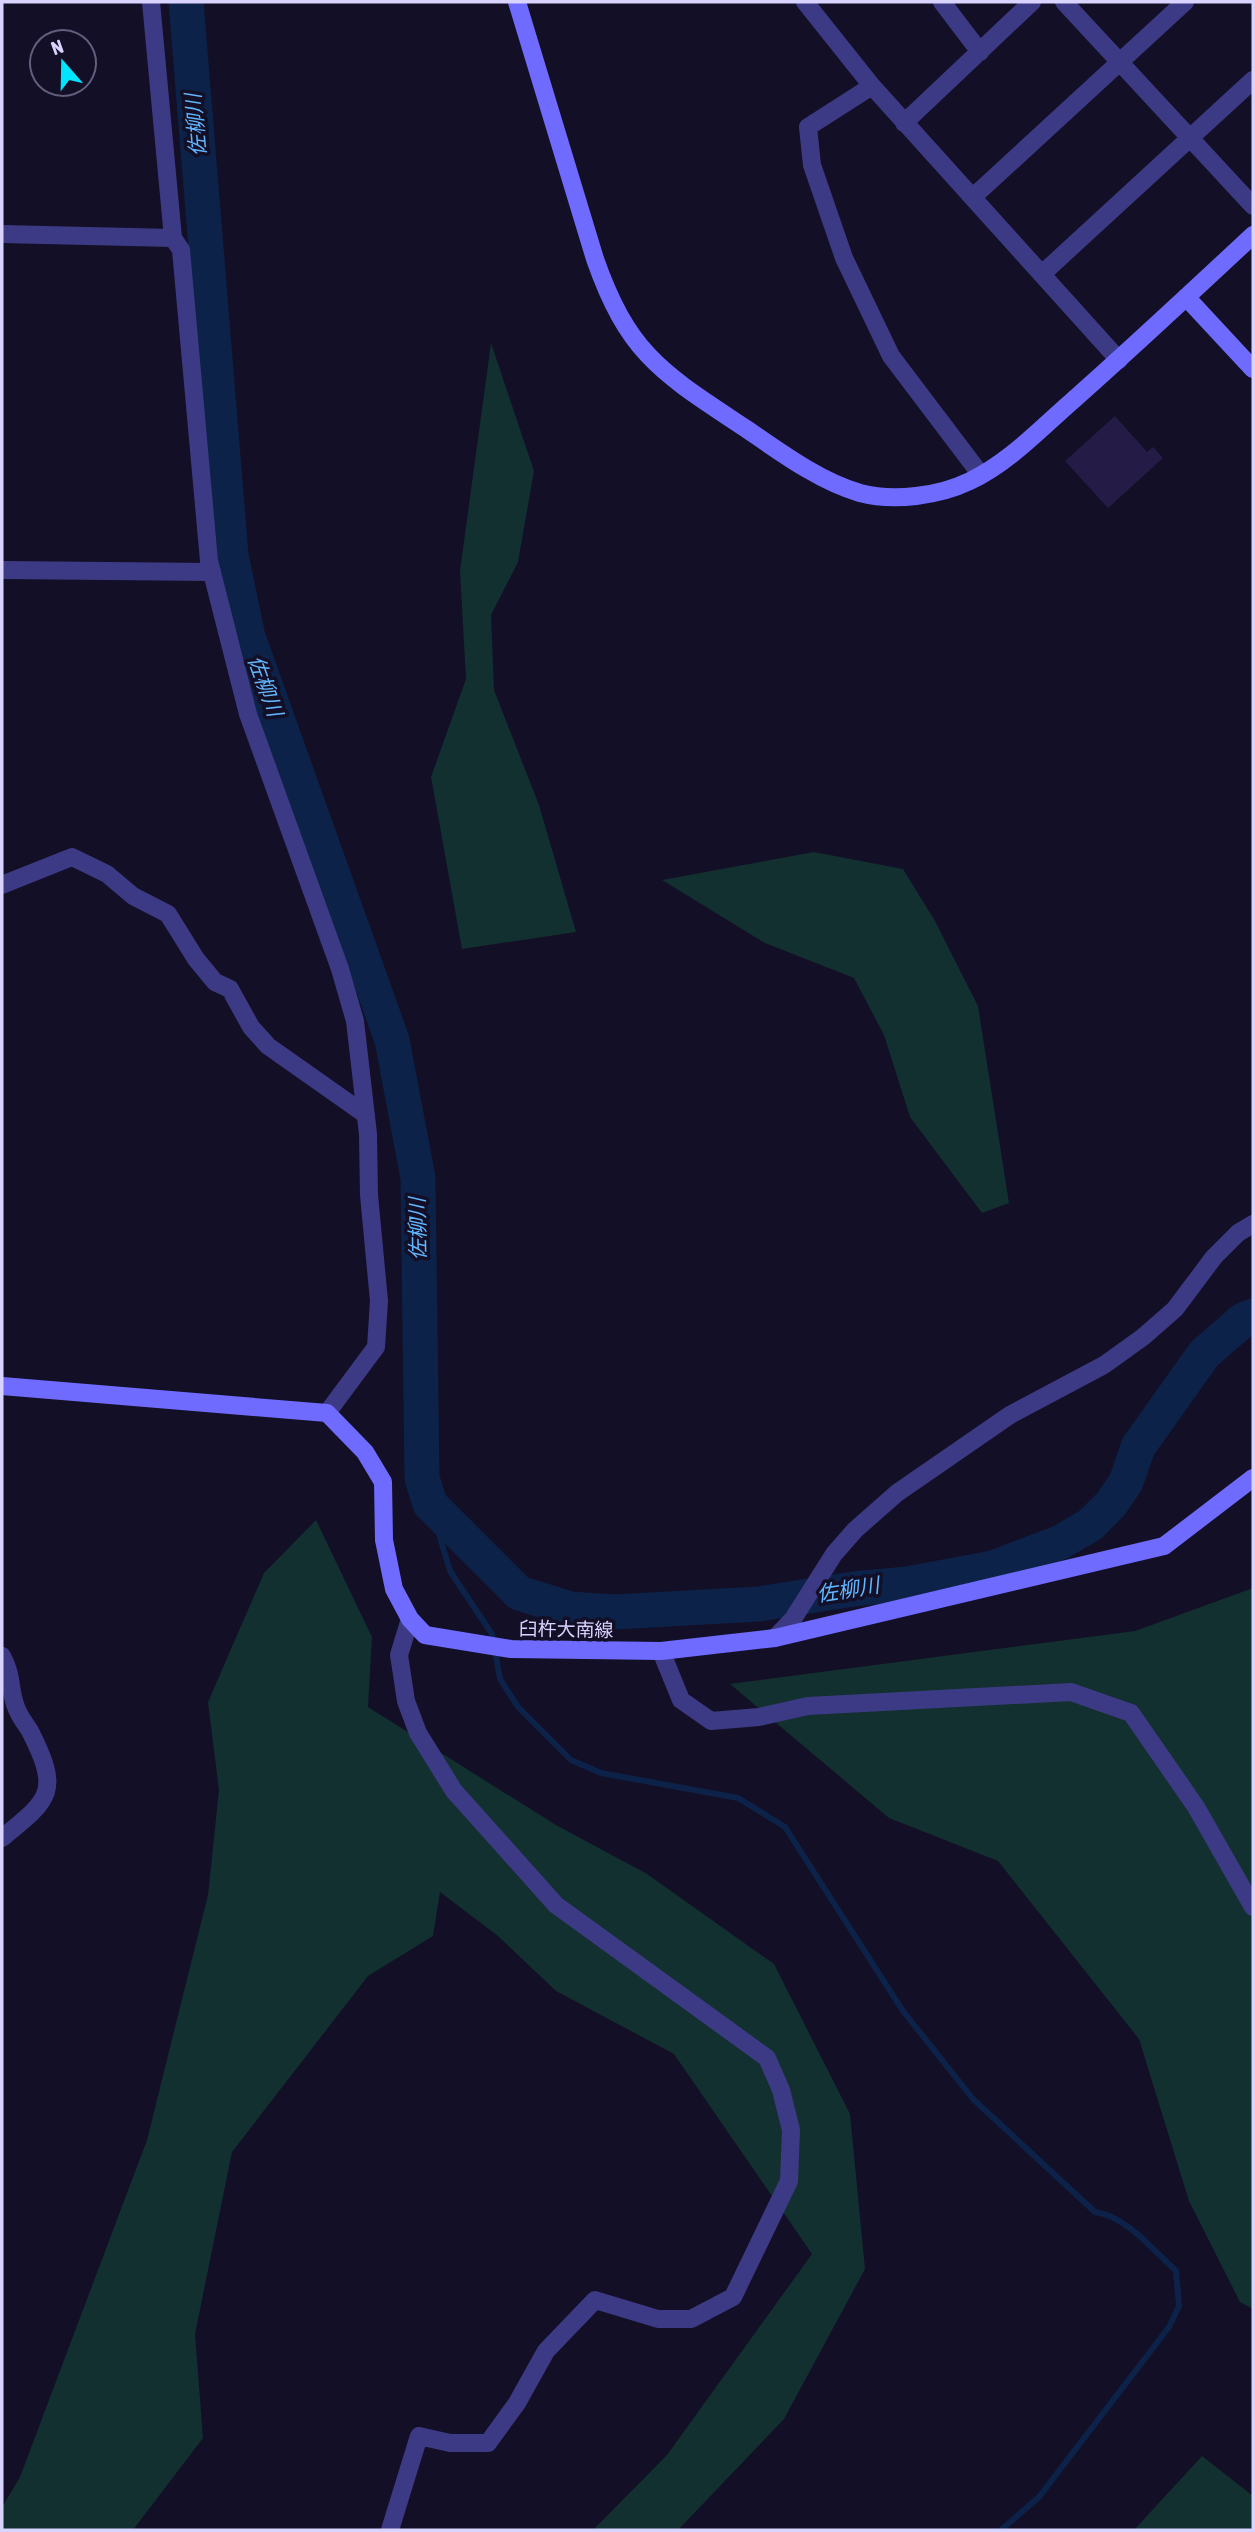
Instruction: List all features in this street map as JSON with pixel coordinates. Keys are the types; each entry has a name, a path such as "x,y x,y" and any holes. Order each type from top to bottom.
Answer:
{"main road":[{"path":"517,2 608,295 621,321 651,360 667,375 791,458 861,493 894,496 931,493 981,475 1013,453 1119,360 1253,235"},
{"path":"1186,297 1253,369"},
{"path":"2,1386 327,1413"},
{"name":"臼杵大南線","path":"327,1413 365,1452 383,1482 384,1540 394,1589 410,1619 425,1635 511,1649 661,1651 775,1638 1164,1546 1253,1478"}],"street":[{"path":"151,2 173,239 181,250 197,459 212,572 248,714 340,969 355,1021 366,1115 379,1301 376,1347 327,1413"},
{"path":"805,2 904,123 1119,360"},
{"path":"942,2 980,52"},
{"path":"904,123 1032,2"},
{"path":"1064,2 1253,206"},
{"path":"973,197 1185,2"},
{"path":"1042,274 1253,80"},
{"path":"872,86 808,127 813,165 844,258 891,356 981,475"},
{"path":"2,234 173,239"},
{"path":"2,570 212,572"},
{"path":"2,885 72,857 107,874 133,896 168,914 196,959 215,982 230,989 251,1027 268,1046 366,1115"},
{"path":"775,1638 793,1619 834,1554 855,1530 897,1493 1010,1415 1104,1365 1143,1336 1175,1309 1214,1257 1238,1233 1253,1224"},
{"path":"390,2530 419,2436 450,2443 488,2442 517,2403 546,2351 595,2300 658,2319 691,2319 733,2297 789,2181 792,2130 781,2090 766,2058 556,1905 454,1790 418,1733 406,1701 399,1655 410,1619"},
{"path":"661,1651 681,1700 711,1721 759,1717 808,1706 1070,1692 1131,1713 1196,1807 1253,1908"},
{"path":"2,1656 10,1670 16,1707 30,1732 48,1783 43,1801 33,1815 10,1823 2,1838"}],"green space":[{"path":"491,343 534,471 518,562 491,615 494,690 539,805 576,932 462,949 431,777 466,679 460,571"},
{"path":"814,852 903,869 935,921 978,1006 1009,1203 982,1213 910,1117 884,1035 854,978 765,943 662,880"},
{"path":"316,1520 372,1637 368,1707 556,1825 647,1874 774,1964 850,2114 865,2269 784,2419 678,2530 593,2530 667,2455 812,2254 674,2054 556,1991 498,1936 440,1892 433,1936 368,1976 232,2152 195,2334 203,2438 133,2530 2,2530 2,2507 20,2477 147,2140 208,1895 219,1790 208,1702 264,1573"},
{"path":"1253,1588 1253,2309 1240,2302 1189,2201 1139,2039 998,1861 889,1818 730,1684 1135,1631"},
{"path":"1202,2456 1253,2496 1253,2530 1134,2530"}],"building":[{"path":"1115,416 1147,452 1153,447 1163,458 1108,508 1065,461"}],"waterway":[{"name":"佐柳川","path":"186,2 231,555 248,637 392,1040 418,1178 422,1478 430,1504 519,1593 570,1609 614,1612 759,1604 853,1589 907,1584 993,1568 1061,1542 1090,1525 1111,1504 1126,1482 1138,1447 1204,1354 1243,1320 1253,1316"},
{"path":"430,1504 450,1571 492,1634 500,1679 518,1707 571,1760 601,1773 738,1798 785,1827 903,2011 973,2099 1095,2212 1118,2220 1128,2227 1176,2271 1179,2306 1169,2327 1039,2497 1001,2530"}]}
